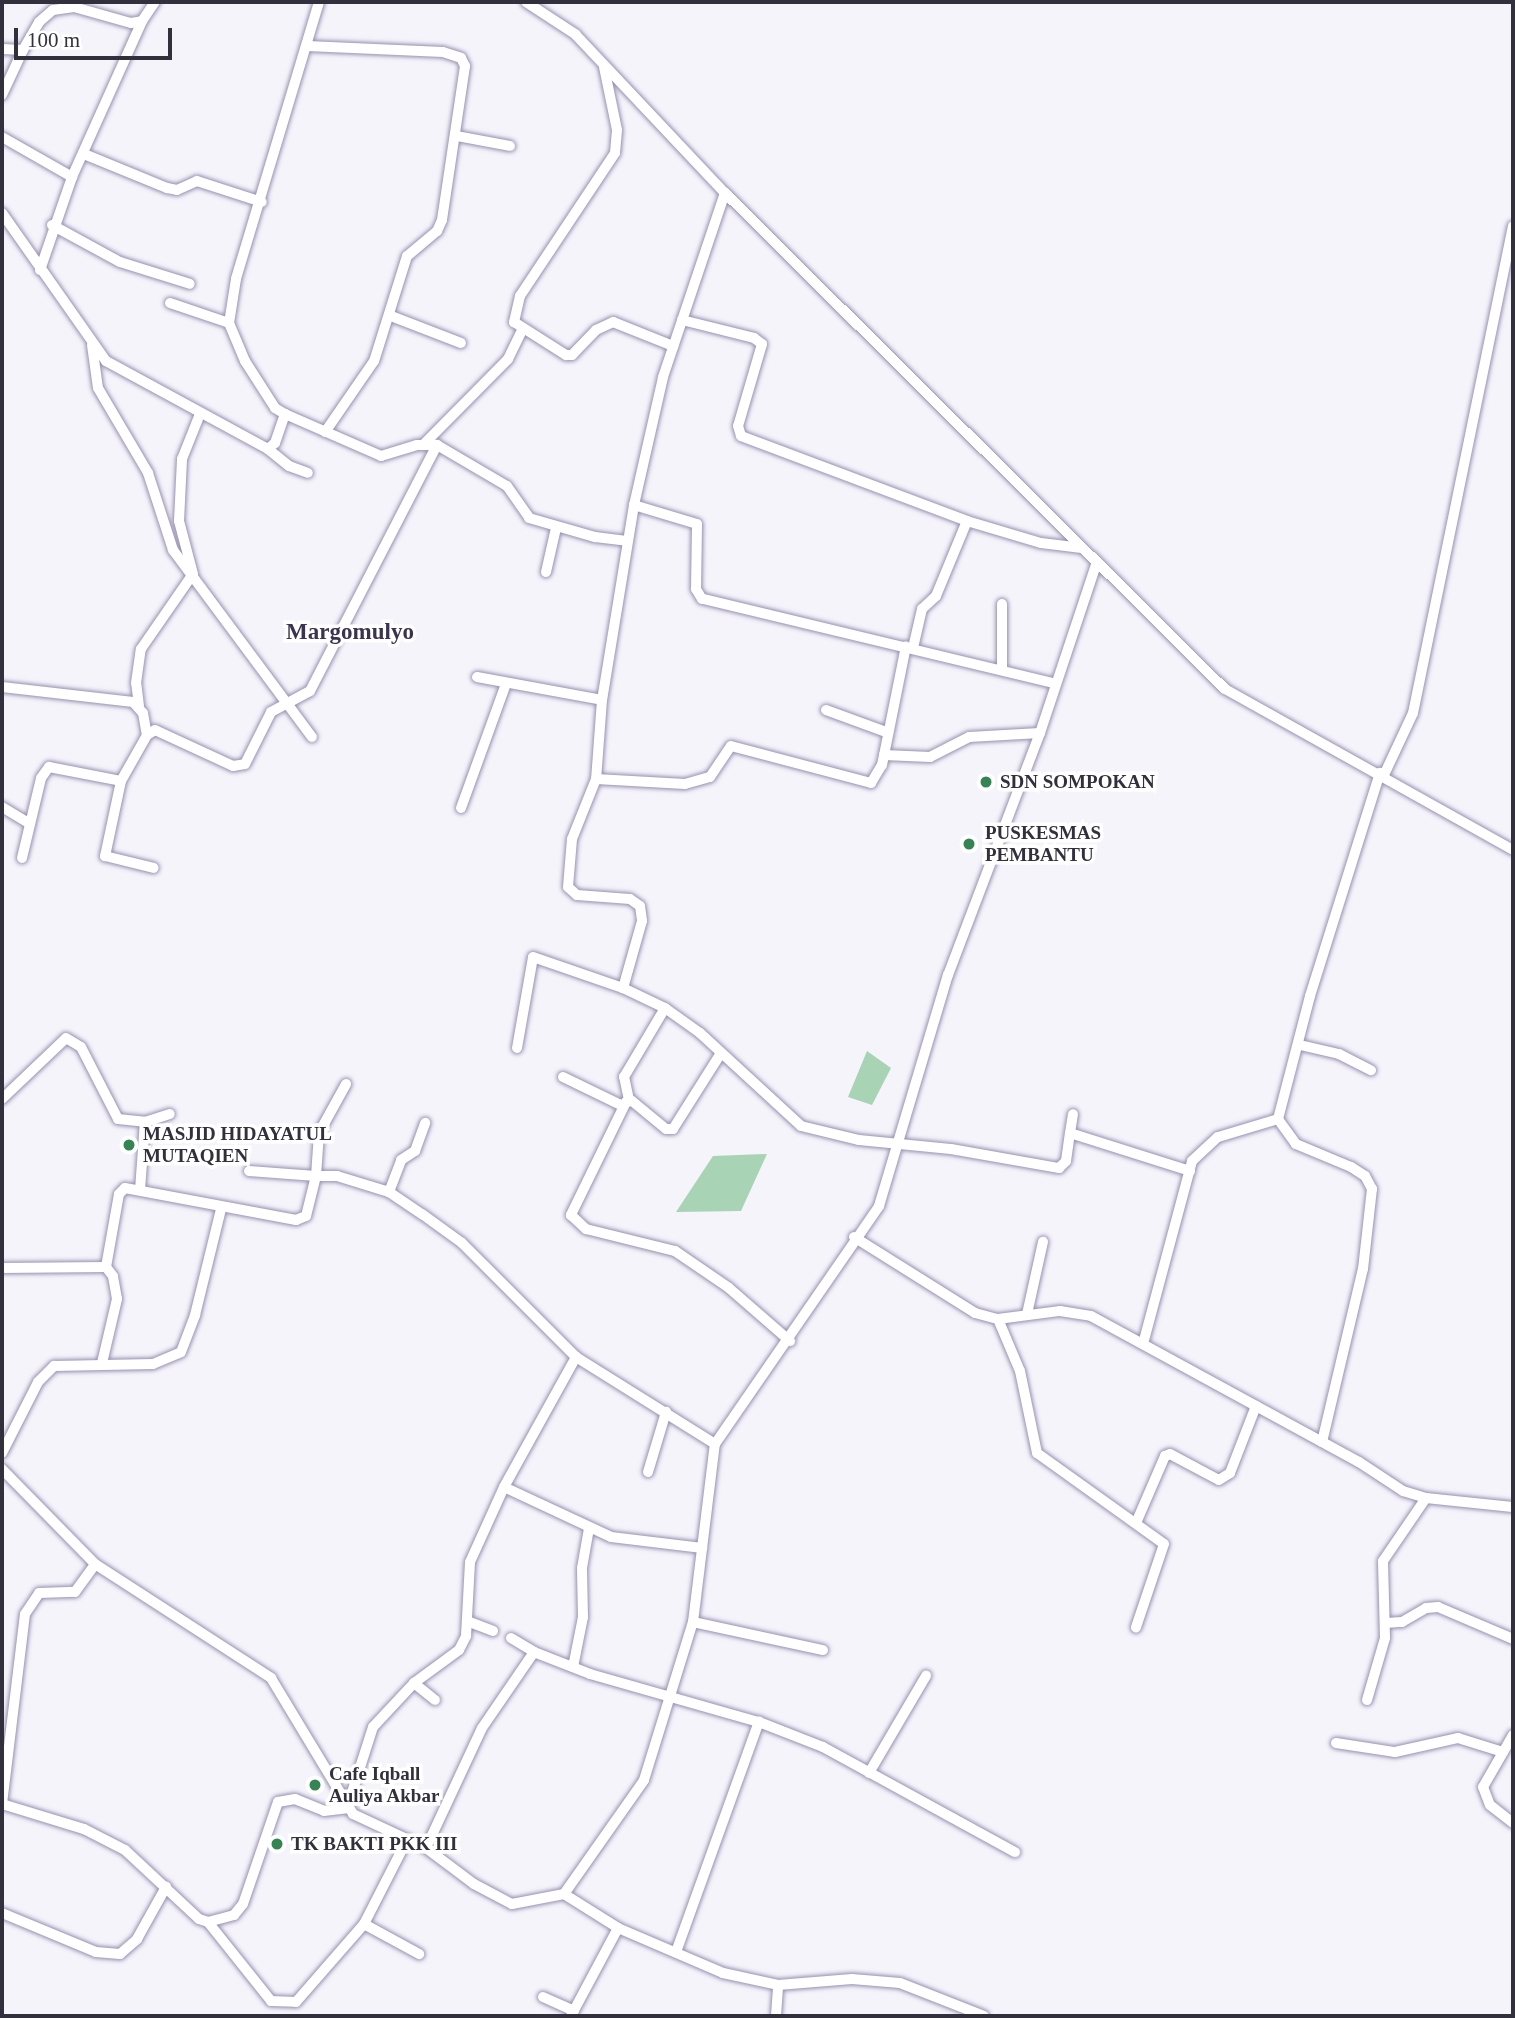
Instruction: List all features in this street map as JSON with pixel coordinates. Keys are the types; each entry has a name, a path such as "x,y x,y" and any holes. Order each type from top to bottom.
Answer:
{"street":[{"path":"40,270 52,225 72,177 142,22 155,2"},
{"path":"319,2 262,202 236,279 229,323 255,378 275,408 325,432 381,456 425,443 437,445 507,486 529,518 556,528 627,541"},
{"path":"526,2 575,34 672,132 725,192 1096,565 1225,689 1283,725 1382,774 1513,850"},
{"path":"2,95 23,50 45,14 63,7 123,23 142,22"},
{"path":"307,46 443,52 461,58 465,66 457,136 442,220 437,231 407,256 391,316 374,361 325,432"},
{"path":"2,49 23,50"},
{"path":"604,66 616,117 615,153 515,304 514,322 522,330 565,355 572,355 596,330 614,322 673,346"},
{"path":"457,136 510,146"},
{"path":"2,137 72,177"},
{"path":"84,154 167,188 177,190 197,181 262,202"},
{"path":"623,988 642,921 640,906 630,899 578,895 568,887 572,839 596,779 602,700 645,443 673,346 725,192"},
{"path":"2,214 92,345 120,372 268,449 289,466 308,473"},
{"path":"52,225 120,261 190,284"},
{"path":"1278,1119 1300,1045 1310,996 1382,774 1413,713 1513,226"},
{"path":"170,303 229,323"},
{"path":"391,316 461,342"},
{"path":"682,320 754,338 762,344 738,426 741,436 967,521 1041,544 1080,548"},
{"path":"425,443 508,359 522,330"},
{"path":"92,345 98,387 148,473 173,550 191,578 312,737"},
{"path":"155,867 105,856 121,781 146,735 136,683 141,649 191,578 193,571 179,521 182,458 200,414"},
{"path":"268,449 275,443 285,414"},
{"path":"146,735 162,730 239,767 245,764 271,712 310,691 437,445"},
{"path":"634,505 697,524 696,589 702,599 1053,683"},
{"path":"596,779 685,785 710,777 731,746 866,784 877,778 884,755 886,732 922,609 933,602 967,521"},
{"path":"546,572 556,528"},
{"path":"564,1894 643,1780 666,1697 693,1622 715,1444 790,1341 854,1237 879,1206 948,975 1040,733 1053,683 1096,565"},
{"path":"1002,604 1002,670"},
{"path":"477,677 602,700"},
{"path":"461,808 506,684"},
{"path":"2,687 77,693 139,706"},
{"path":"827,710 886,732"},
{"path":"884,755 924,758 969,737 1040,733"},
{"path":"22,858 41,778 48,767 121,781"},
{"path":"2,807 29,823"},
{"path":"517,1048 533,957 623,988 665,1008 721,1053 801,1126 898,1146 951,1149 1059,1168 1066,1161 1073,1114"},
{"path":"665,1008 624,1077 626,1103 572,1207 574,1222 619,1239 675,1251 729,1288 790,1341"},
{"path":"2,1099 66,1038 80,1047 115,1116 125,1122 145,1122 170,1114"},
{"path":"1300,1045 1339,1054 1371,1070"},
{"path":"563,1077 626,1103 666,1129 673,1129 721,1053"},
{"path":"102,1363 117,1298 113,1276 106,1267 119,1194 125,1188 140,1189 221,1209 302,1219 316,1176 319,1133 346,1084"},
{"path":"1143,1344 1190,1171 1208,1142 1278,1119"},
{"path":"1278,1119 1296,1144 1351,1167 1365,1176 1372,1189 1363,1269 1322,1442"},
{"path":"140,1189 145,1122"},
{"path":"389,1192 401,1160 415,1151 425,1123"},
{"path":"1070,1133 1190,1171"},
{"path":"249,1171 337,1175 389,1192 462,1243 576,1357 715,1444"},
{"path":"2,1453 47,1372 62,1363 153,1364 181,1352 195,1315 221,1209"},
{"path":"854,1237 961,1308 998,1319 1060,1311 1091,1316 1322,1442 1404,1491 1426,1498 1513,1507"},
{"path":"1027,1314 1043,1242"},
{"path":"2,1268 106,1267"},
{"path":"998,1319 1020,1371 1037,1453 1160,1540 1165,1551 1136,1627"},
{"path":"347,1808 373,1727 414,1683 455,1655 466,1636 470,1562 504,1487 576,1357"},
{"path":"1136,1523 1165,1456 1170,1454 1219,1480 1230,1473 1256,1406"},
{"path":"648,1472 666,1412"},
{"path":"2,1469 95,1564 271,1678 347,1808 426,1848 474,1884 512,1904 564,1894 618,1928 723,1973 778,1984 852,1979 900,1983 984,2016"},
{"path":"504,1487 589,1529 626,1540 702,1548"},
{"path":"1367,1700 1386,1623 1383,1561 1426,1498"},
{"path":"573,1667 583,1617 582,1569 589,1529"},
{"path":"95,1564 75,1592 39,1593 25,1614 2,1804 84,1829 125,1850 208,1922 271,2001 283,2004 304,1997 364,1924 407,1839"},
{"path":"1386,1623 1402,1622 1426,1608 1438,1607 1513,1639"},
{"path":"467,1621 493,1631"},
{"path":"693,1622 823,1650"},
{"path":"512,1638 534,1652 573,1667 666,1697 759,1722 823,1747 1015,1852"},
{"path":"426,1848 482,1728 534,1652"},
{"path":"869,1773 926,1676"},
{"path":"414,1683 435,1700"},
{"path":"676,1952 759,1722"},
{"path":"1513,1735 1483,1791 1490,1805 1513,1823"},
{"path":"1336,1743 1395,1752 1458,1738 1503,1752"},
{"path":"208,1922 234,1915 243,1904 278,1802 295,1799 324,1811 347,1808"},
{"path":"2,1913 96,1952 120,1954 137,1939 166,1887"},
{"path":"364,1924 419,1954"},
{"path":"543,1997 573,2014 618,1928"},
{"path":"776,2016 778,1984"}],"green space":[{"path":"867,1051 891,1068 872,1105 848,1097"},
{"path":"767,1154 741,1211 676,1212 713,1156"}],"place":[{"name":"SDN SOMPOKAN","path":"986,782"},
{"name":"PUSKESMAS PEMBANTU","path":"969,844"},
{"name":"MASJID HIDAYATUL MUTAQIEN","path":"129,1145"},
{"name":"Cafe Iqball Auliya Akbar","path":"315,1785"},
{"name":"TK BAKTI PKK III","path":"277,1844"}],"district":[{"name":"Margomulyo","path":"350,632"}]}
